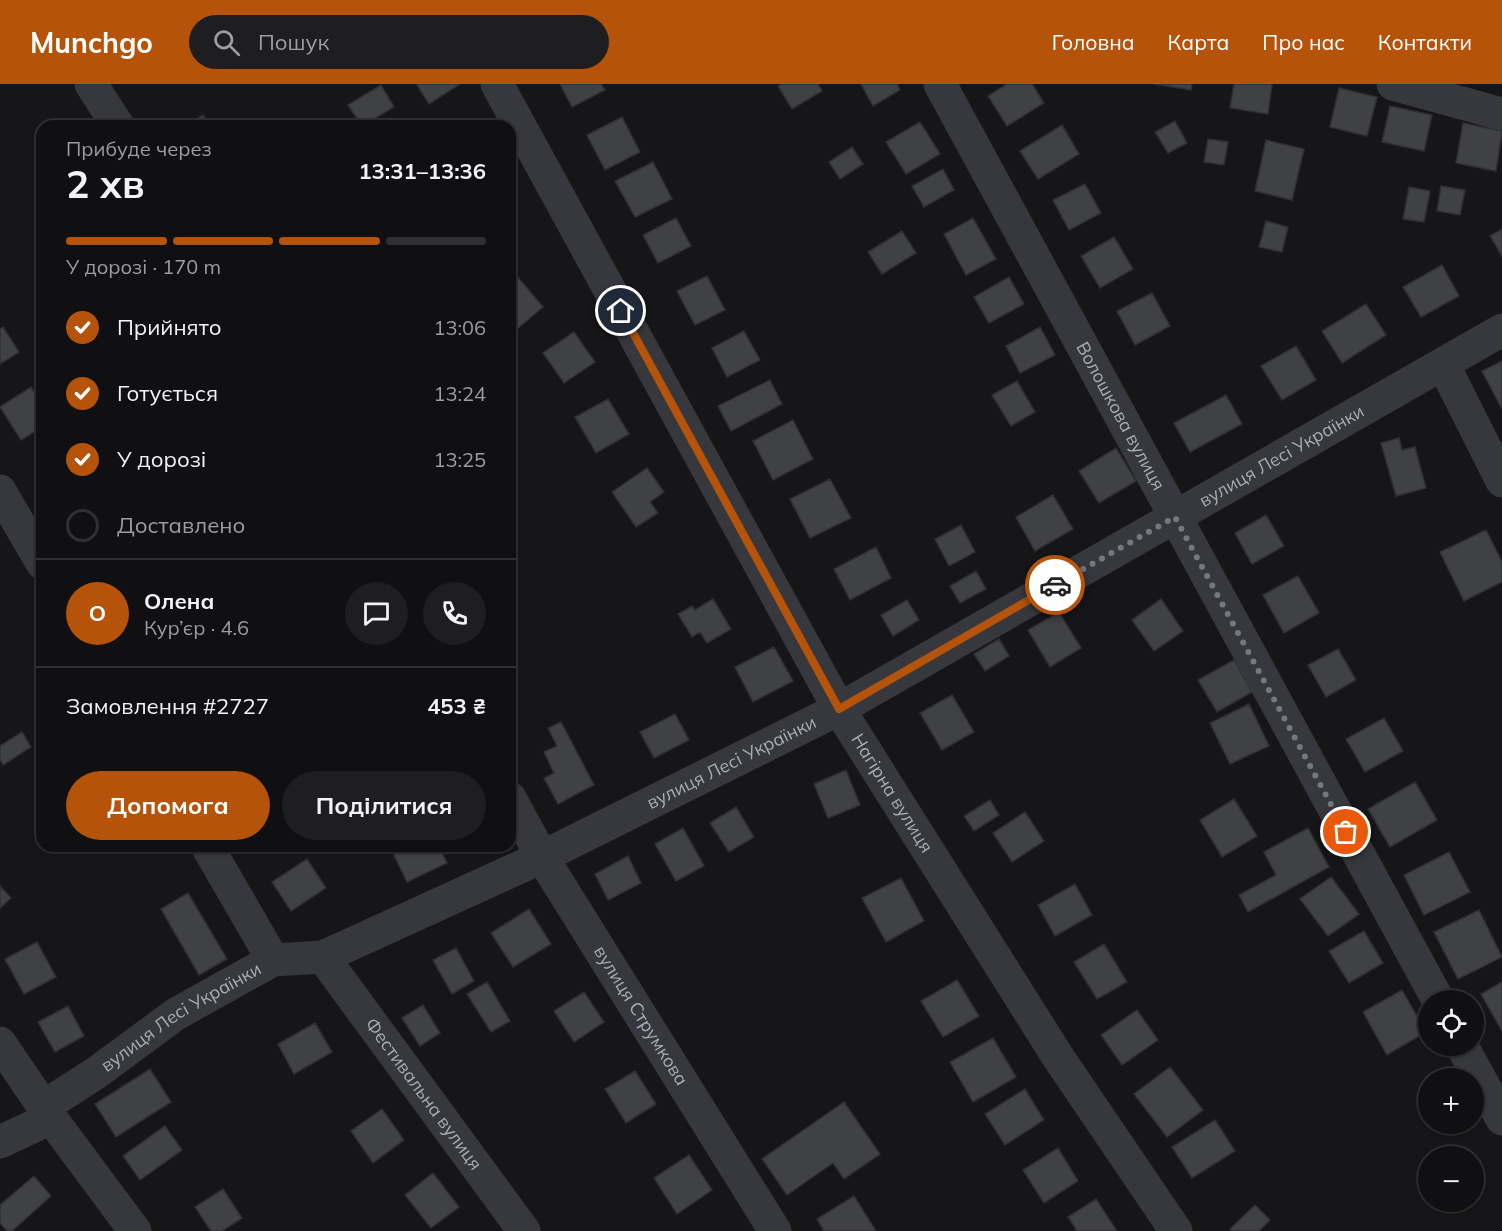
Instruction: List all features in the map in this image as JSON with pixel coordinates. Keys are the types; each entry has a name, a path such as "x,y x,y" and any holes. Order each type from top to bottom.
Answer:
{"street":[{"path":"91,84 114,120"},
{"name":"Нагірна вулиця","path":"497,84 839,709 1058,1057 1176,1231"},
{"name":"Волошкова вулиця","path":"940,84 1433,990"},
{"path":"1393,84 1502,114"},
{"name":"вулиця Лесі Українки","path":"0,1142 47,1112 176,1014 273,960 323,957 543,857 839,709 1502,330"},
{"path":"1443,364 1502,481"},
{"path":"0,491 36,553"},
{"name":"вулиця Струмкова","path":"516,809 543,857 775,1231"},
{"path":"210,852 273,960"},
{"name":"Фестивальна вулиця","path":"323,957 524,1231"},
{"path":"0,1044 135,1231"},
{"path":"1467,1056 1502,1119"}],"building":[{"path":"418,84 460,84 429,104 417,85"},
{"path":"560,84 601,84 605,90 572,107"},
{"path":"818,84 822,91 792,109 778,86"},
{"path":"861,84 897,84 900,90 873,106"},
{"path":"1007,84 1032,84 1044,103 1007,126 988,96"},
{"path":"1154,84 1192,84 1191,90"},
{"path":"1234,84 1272,84 1268,114 1230,108"},
{"path":"381,85 394,107 372,120 358,120 348,105"},
{"path":"1339,88 1377,97 1367,136 1330,127"},
{"path":"1390,106 1432,115 1424,151 1382,142"},
{"path":"203,115 206,120 195,120"},
{"path":"622,117 640,152 605,170 587,135"},
{"path":"1175,121 1187,143 1168,153 1155,132"},
{"path":"920,122 940,154 906,174 886,142"},
{"path":"1463,123 1502,131 1496,171 1456,163"},
{"path":"1062,125 1079,154 1038,179 1020,151"},
{"path":"1208,139 1228,142 1224,165 1204,162"},
{"path":"1266,140 1304,149 1292,200 1255,191"},
{"path":"852,147 863,164 840,179 829,162"},
{"path":"653,162 672,199 635,217 615,181"},
{"path":"943,169 954,190 924,207 912,186"},
{"path":"1085,184 1101,213 1069,230 1053,200"},
{"path":"1441,186 1465,190 1460,215 1437,211"},
{"path":"1409,187 1430,191 1424,222 1403,219"},
{"path":"676,218 691,246 658,263 643,235"},
{"path":"973,218 996,259 966,275 944,234"},
{"path":"1266,221 1288,227 1282,252 1259,247"},
{"path":"1502,229 1502,256 1490,236"},
{"path":"902,231 916,253 882,274 868,252"},
{"path":"1114,237 1133,269 1100,288 1081,256"},
{"path":"1442,265 1459,296 1421,317 1403,287"},
{"path":"516,275 543,307 516,330"},
{"path":"707,276 725,310 695,325 677,291"},
{"path":"1009,277 1024,304 989,323 974,297"},
{"path":"1152,293 1170,326 1135,345 1117,311"},
{"path":"1366,304 1386,335 1342,363 1322,331"},
{"path":"3,327 19,352 0,364 0,329"},
{"path":"1040,327 1055,355 1020,373 1006,346"},
{"path":"744,331 760,360 727,377 712,348"},
{"path":"574,332 595,362 564,383 543,353"},
{"path":"1296,346 1316,380 1282,400 1261,366"},
{"path":"1502,361 1502,409 1482,371"},
{"path":"770,380 782,404 731,431 718,406"},
{"path":"1017,381 1035,412 1011,426 992,395"},
{"path":"31,387 36,395 36,431 21,440 0,407"},
{"path":"1226,395 1242,424 1190,452 1174,423"},
{"path":"608,399 629,434 596,453 575,417"},
{"path":"793,420 813,459 773,480 753,441"},
{"path":"1399,438 1402,450 1415,447 1426,488 1396,496 1381,443"},
{"path":"1116,448 1136,481 1099,503 1079,471"},
{"path":"647,468 664,492 650,502 658,513 636,527 612,492"},
{"path":"830,479 851,518 810,538 790,499"},
{"path":"1053,495 1073,529 1035,551 1016,517"},
{"path":"1266,515 1284,546 1252,564 1235,533"},
{"path":"961,525 975,552 949,566 935,539"},
{"path":"1486,530 1502,562 1502,582 1464,601 1440,552"},
{"path":"876,547 891,578 850,600 834,569"},
{"path":"976,571 986,589 960,603 950,586"},
{"path":"1298,576 1319,613 1284,633 1263,595"},
{"path":"713,599 731,629 707,643 700,632 692,637 678,614 692,606 695,610"},
{"path":"1161,599 1183,631 1154,651 1132,620"},
{"path":"907,600 919,620 893,636 881,615"},
{"path":"1059,612 1081,648 1050,667 1028,630"},
{"path":"999,639 1009,656 985,671 974,654"},
{"path":"774,647 793,681 753,702 735,667"},
{"path":"1338,649 1356,680 1326,697 1308,665"},
{"path":"1234,660 1252,692 1217,712 1198,680"},
{"path":"952,695 974,732 942,750 920,713"},
{"path":"1249,704 1269,746 1230,764 1210,723"},
{"path":"675,714 689,740 654,758 640,732"},
{"path":"1384,718 1403,751 1365,772 1346,739"},
{"path":"561,722 594,785 558,804 544,778 554,773 544,752 557,746 548,728"},
{"path":"22,732 31,747 3,765 0,759 0,746"},
{"path":"846,770 860,805 828,818 814,784"},
{"path":"1415,782 1437,820 1390,847 1368,809"},
{"path":"1234,799 1257,836 1222,857 1200,820"},
{"path":"990,800 999,815 974,831 964,816"},
{"path":"736,807 754,837 729,852 710,823"},
{"path":"1025,812 1044,841 1012,862 993,833"},
{"path":"683,828 704,866 676,881 655,844"},
{"path":"1308,828 1329,867 1248,912 1239,895 1276,875 1264,852"},
{"path":"392,852 442,852 447,863 407,882"},
{"path":"1449,852 1470,892 1424,915 1404,875"},
{"path":"628,856 641,883 608,900 595,874"},
{"path":"307,859 326,888 291,911 272,882"},
{"path":"1331,877 1359,914 1328,936 1300,899"},
{"path":"901,878 924,921 886,942 862,898"},
{"path":"1075,884 1092,915 1055,936 1038,905"},
{"path":"0,886 11,898 0,908"},
{"path":"188,893 227,959 199,975 161,909"},
{"path":"529,909 551,944 513,967 491,933"},
{"path":"1479,910 1502,957 1458,979 1434,932"},
{"path":"1364,931 1383,963 1349,983 1329,951"},
{"path":"37,942 56,977 24,994 5,959"},
{"path":"1104,944 1127,982 1097,999 1074,962"},
{"path":"456,948 474,981 452,994 433,960"},
{"path":"957,980 979,1016 943,1037 921,1001"},
{"path":"487,982 510,1021 491,1032 467,994"},
{"path":"1502,982 1502,1031 1484,999 1484,992"},
{"path":"1402,990 1418,1018 1418,1037 1387,1055 1363,1012"},
{"path":"584,992 604,1022 574,1042 554,1011"},
{"path":"423,1005 440,1033 420,1046 402,1018"},
{"path":"68,1006 84,1036 55,1052 38,1022"},
{"path":"1137,1010 1158,1040 1122,1065 1101,1035"},
{"path":"315,1023 332,1052 294,1074 278,1044"},
{"path":"993,1038 1016,1077 973,1102 950,1062"},
{"path":"1170,1067 1203,1110 1167,1137 1134,1094"},
{"path":"150,1069 171,1102 116,1137 95,1104"},
{"path":"635,1071 656,1104 626,1123 605,1089"},
{"path":"1025,1089 1044,1120 1005,1145 985,1114"},
{"path":"844,1102 880,1154 844,1179 833,1163 787,1195 762,1159"},
{"path":"382,1109 404,1140 373,1163 351,1131"},
{"path":"1215,1120 1235,1151 1192,1178 1172,1147"},
{"path":"165,1126 182,1150 140,1180 123,1156"},
{"path":"1058,1148 1078,1181 1044,1203 1023,1170"},
{"path":"689,1155 712,1190 677,1214 654,1178"},
{"path":"433,1173 459,1207 431,1228 405,1195"},
{"path":"34,1176 51,1196 12,1231 7,1231 0,1223 0,1205"},
{"path":"223,1189 242,1218 222,1231 211,1231 195,1207"},
{"path":"854,1196 876,1231 824,1231 817,1219"},
{"path":"1096,1199 1117,1231 1077,1231 1068,1217"},
{"path":"1255,1205 1270,1220 1259,1231 1232,1231 1230,1229"}],"way so far":[{"path":"1055,585 1175,517 1346,832"}],"route":[{"path":"621,311 839,709 1055,585"}]}
